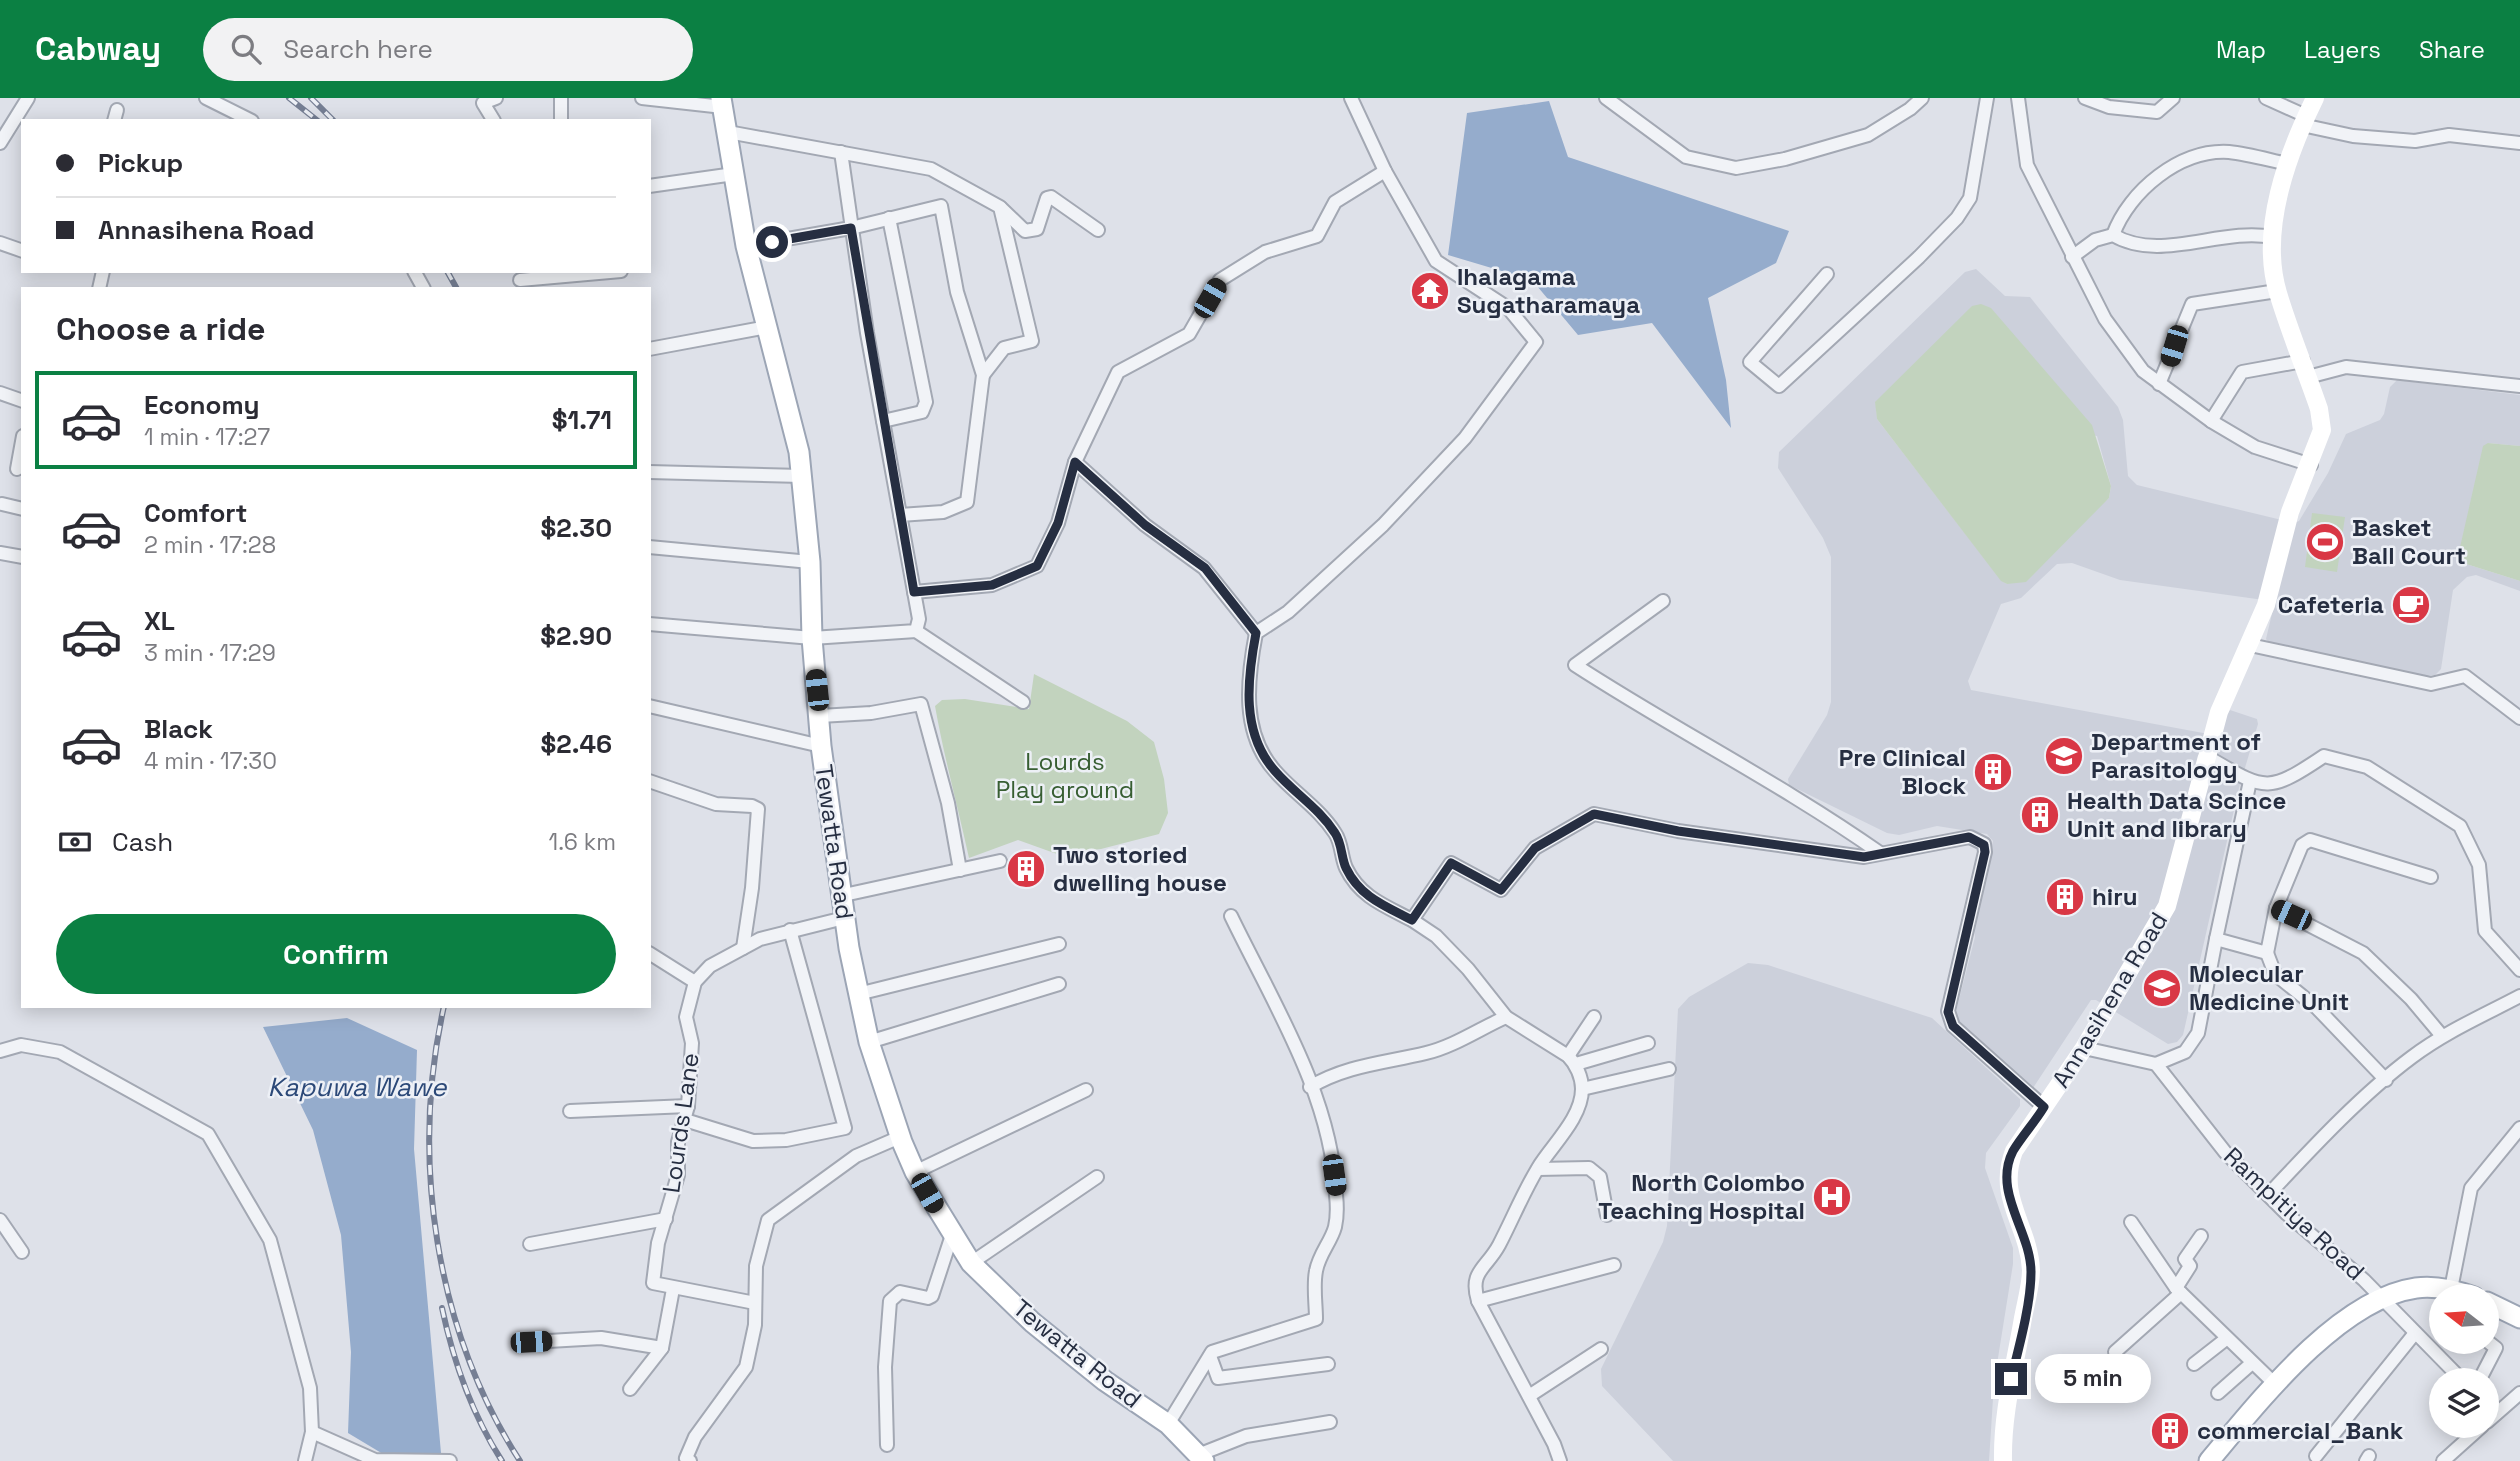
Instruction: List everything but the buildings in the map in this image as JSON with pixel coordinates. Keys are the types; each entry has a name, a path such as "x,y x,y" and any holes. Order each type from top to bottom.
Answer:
{"main road":[{"name":"Tewatta Road","path":"722,103 746,246 802,476 821,746 844,895 844,918 869,1042 900,1137 915,1172 971,1263 1031,1322 1105,1381 1168,1424 1201,1458"},
{"path":"2209,1461 2275,1384 2327,1336 2379,1299 2417,1287 2429,1288"},
{"path":"2499,1308 2520,1318"}],"street":[{"path":"0,143 28,98"},
{"path":"206,98 248,119"},
{"path":"493,119 480,101 496,98"},
{"path":"561,98 561,119"},
{"path":"642,98 722,103"},
{"path":"1351,98 1385,171 1436,261 1508,308 1536,342 1465,438 1383,525 1288,612 1256,633 1247,680 1252,729 1274,770 1307,799 1337,835 1346,868 1364,896 1412,920 1436,936 1468,969 1506,1017 1572,1060 1582,1089 1577,1110 1538,1169 1497,1249 1479,1272 1473,1286 1478,1301 1529,1395 1560,1461"},
{"path":"1606,98 1686,157 1736,167 1784,159 1868,135 1922,98"},
{"path":"1827,274 1750,362 1779,386 1919,257 1957,218 1970,198 1987,98"},
{"path":"2018,98 2027,165 2105,318 2143,371 2211,421 2255,447 2311,465"},
{"path":"2085,98 2109,107 2157,112 2173,98"},
{"path":"2266,98 2304,121 2353,136 2416,141 2449,135 2520,143"},
{"name":"Annasihena Road","path":"2003,1461 2006,1400 2031,1272 2028,1250 2008,1191 2007,1169 2014,1151 2084,1048 2167,906 2219,712 2266,606 2290,512 2311,465 2322,430 2306,369 2277,291 2272,237 2288,164 2315,98"},
{"path":"728,132 931,169 1000,207 1025,231 1033,232 1037,229 1047,198 1051,197 1098,230"},
{"path":"841,152 883,421 919,619 916,631"},
{"path":"2113,235 2118,220 2133,200 2159,177 2190,156 2228,152 2288,164"},
{"path":"914,592 992,585 1037,566 1058,523 1075,462 1118,372 1189,334 1220,281 1265,252 1317,236 1335,202 1385,171"},
{"path":"651,186 734,174"},
{"path":"746,246 851,228 941,206 957,292 983,375 967,502 943,512 900,515"},
{"path":"983,375 1004,348 1032,341 1000,207"},
{"path":"883,421 922,412 926,402 889,218"},
{"path":"2073,257 2095,240 2113,235 2126,243 2151,246 2252,233 2272,237"},
{"path":"0,243 21,250"},
{"path":"520,280 599,273"},
{"path":"2159,384 2192,304 2227,301 2277,291"},
{"path":"651,349 767,327"},
{"path":"2211,421 2242,372 2346,367 2520,386"},
{"path":"0,393 21,400"},
{"path":"17,469 21,447"},
{"path":"1075,462 1145,525 1205,568 1256,633"},
{"path":"651,472 802,476"},
{"path":"2,504 21,509"},
{"path":"651,547 810,562"},
{"path":"0,553 21,557"},
{"path":"1662,601 1576,665 1656,718 1832,819 1880,853"},
{"path":"651,624 812,638 916,631 1023,702"},
{"path":"2250,645 2431,684 2465,676 2520,718"},
{"path":"820,716 871,713 921,704 948,803 960,870"},
{"path":"651,706 821,746"},
{"path":"2206,756 2250,781 2277,785 2324,756 2367,767 2460,826 2479,865 2485,931 2520,970"},
{"path":"2084,1048 2156,1064 2185,1052 2194,1044 2250,781"},
{"path":"651,782 716,804 752,806 758,809 752,888 743,948"},
{"path":"1412,920 1451,863 1501,890 1535,848 1594,814 1678,831 1864,857 1969,837 1984,845 1985,852 1948,1012 1953,1026 2044,1107"},
{"path":"2386,1080 2317,1009 2275,974 2267,953 2276,908 2302,845 2310,840 2431,877"},
{"path":"844,895 1000,861"},
{"path":"2276,908 2363,953 2411,999 2442,1037"},
{"path":"1168,1424 1212,1352 1316,1319 1316,1272 1335,1228 1336,1195 1328,1136 1298,1053 1231,916"},
{"path":"651,954 695,982 710,966 743,948 790,930 844,918"},
{"path":"685,1120 753,1140 786,1140 845,1128 790,930"},
{"path":"2216,939 2267,953"},
{"path":"858,994 1059,944"},
{"name":"Lourds Lane","path":"673,1289 653,1283 658,1243 678,1175 678,1142 688,1106 692,1043 686,1017 695,982"},
{"path":"869,1042 1059,984"},
{"path":"2268,1195 2411,1057 2442,1037 2520,996"},
{"path":"1310,1087 1331,1074 1353,1067 1429,1053 1506,1017"},
{"path":"1572,1060 1594,1017"},
{"path":"1572,1060 1647,1042"},
{"path":"0,1051 21,1045 61,1052 208,1134 270,1240 310,1388 312,1432 305,1461"},
{"name":"Rampitiya Road","path":"2156,1064 2225,1152 2268,1195 2364,1280 2379,1299 2450,1368"},
{"path":"1582,1089 1668,1069"},
{"path":"915,1172 1086,1090"},
{"path":"570,1111 688,1106"},
{"path":"2452,1284 2471,1188 2520,1128"},
{"path":"690,1461 686,1458 695,1437 746,1367 755,1325 758,1290 755,1266 768,1220 856,1156 900,1137"},
{"path":"1538,1169 1589,1168 1600,1177 1607,1214"},
{"path":"971,1263 1097,1177"},
{"path":"530,1244 666,1219"},
{"path":"0,1220 22,1252"},
{"path":"2131,1222 2178,1290 2275,1384"},
{"path":"887,1445 885,1367 890,1301 900,1292 928,1298 932,1296 952,1235"},
{"path":"2115,1352 2178,1290 2190,1266 2185,1259 2201,1236"},
{"path":"1478,1301 1614,1265"},
{"path":"630,1389 662,1348 673,1289 755,1303"},
{"path":"2316,1456 2415,1333"},
{"path":"531,1342 601,1338 662,1348"},
{"path":"2194,1364 2226,1339"},
{"path":"1529,1395 1601,1349"},
{"path":"1210,1356 1218,1378 1328,1364"},
{"path":"2218,1393 2252,1363"},
{"path":"2499,1411 2520,1393"},
{"path":"1201,1458 1247,1436 1330,1422"},
{"path":"312,1432 375,1460 450,1461"},
{"path":"2443,1461 2469,1438"}],"shaded area":[{"path":"1976,269 2005,296 2030,297 2118,407 2123,420 2128,476 2137,485 2294,523 2299,521 2328,473 2346,434 2380,420 2390,387 2397,380 2520,395 2520,446 2488,443 2463,563 2520,581 2520,591 2476,575 2467,577 2453,590 2441,669 2435,675 2417,676 2270,644 2266,639 2274,605 2271,601 2120,580 2072,563 2057,564 2021,598 2001,604 1968,681 1971,690 2214,735 2230,710 2257,719 2258,724 2239,788 2183,1035 2177,1042 2168,1044 2096,1000 2091,1000 2033,1088 2025,1088 1959,1025 1955,1015 1975,937 1973,921 1993,841 1987,834 1937,826 1899,835 1887,833 1789,785 1788,779 1827,715 1831,702 1831,557 1823,538 1778,468 1779,452 1965,272","holes":["1876,402 2097,436 2111,486 2109,498 2007,584 2001,580 1877,419"]},
{"name":"North Colombo Teaching Hospital","path":"1748,963 1768,965 1932,1018 2020,1099 2020,1106 1986,1153 1985,1168 2013,1248 2013,1264 1994,1383 1989,1461 1673,1461 1602,1386 1601,1369 1663,1242 1667,1226 1678,1009 1689,997"}],"green space":[{"path":"1981,304 1991,308 2092,425 2111,486 2109,498 2026,582 2007,584 2001,581 1877,419 1875,402 1972,306"},
{"path":"2488,443 2520,446 2520,581 2463,563 2458,556 2483,446"},
{"name":"Basket Ball Court","path":"2312,513 2345,517 2337,572 2305,567"},
{"name":"Lourds Play ground","path":"1034,674 1127,721 1154,742 1164,779 1168,813 1159,834 1101,849 1057,854 1018,840 969,858 935,706 942,700 965,699 1029,709"}],"water":[{"path":"1549,101 1568,157 1789,231 1776,263 1708,298 1726,380 1731,428 1652,323 1578,335 1532,280 1448,255 1467,113"},
{"name":"Kapuwa Wawe","path":"347,1018 417,1050 414,1149 441,1453 383,1454 348,1433 351,1352 341,1235 313,1130 263,1027"}],"railway":[{"path":"289,98 315,119"},
{"path":"311,98 332,119"},
{"path":"448,273 456,287"},
{"path":"444,1008 434,1064 430,1123 431,1182 437,1241 450,1300 467,1356 491,1410 520,1461"},
{"path":"442,1308 465,1387 502,1461"}],"place":[{"name":"Ihalagama Sugatharamaya","path":"1430,291"},
{"name":"Basket Ball Court","path":"2325,542"},
{"name":"Cafeteria","path":"2411,605"},
{"name":"Department of Parasitology","path":"2064,756"},
{"name":"Pre Clinical Block","path":"1993,772"},
{"name":"Health Data Scince Unit and library","path":"2040,815"},
{"name":"Two storied dwelling house","path":"1026,869"},
{"name":"hiru","path":"2065,897"},
{"name":"Molecular Medicine Unit","path":"2162,988"},
{"name":"North Colombo Teaching Hospital","path":"1832,1197"},
{"name":"commercial_Bank","path":"2170,1431"}],"route":[{"path":"772,242 851,228 914,592 992,585 1037,566 1058,523 1075,462 1145,525 1205,568 1256,633 1247,680 1252,729 1274,770 1307,799 1337,835 1346,868 1364,896 1412,920 1451,863 1501,890 1535,848 1594,814 1678,831 1864,857 1969,837 1984,845 1985,852 1948,1012 1953,1026 2044,1107 2014,1151 2007,1169 2008,1191 2028,1250 2031,1272 2011,1379"}]}
